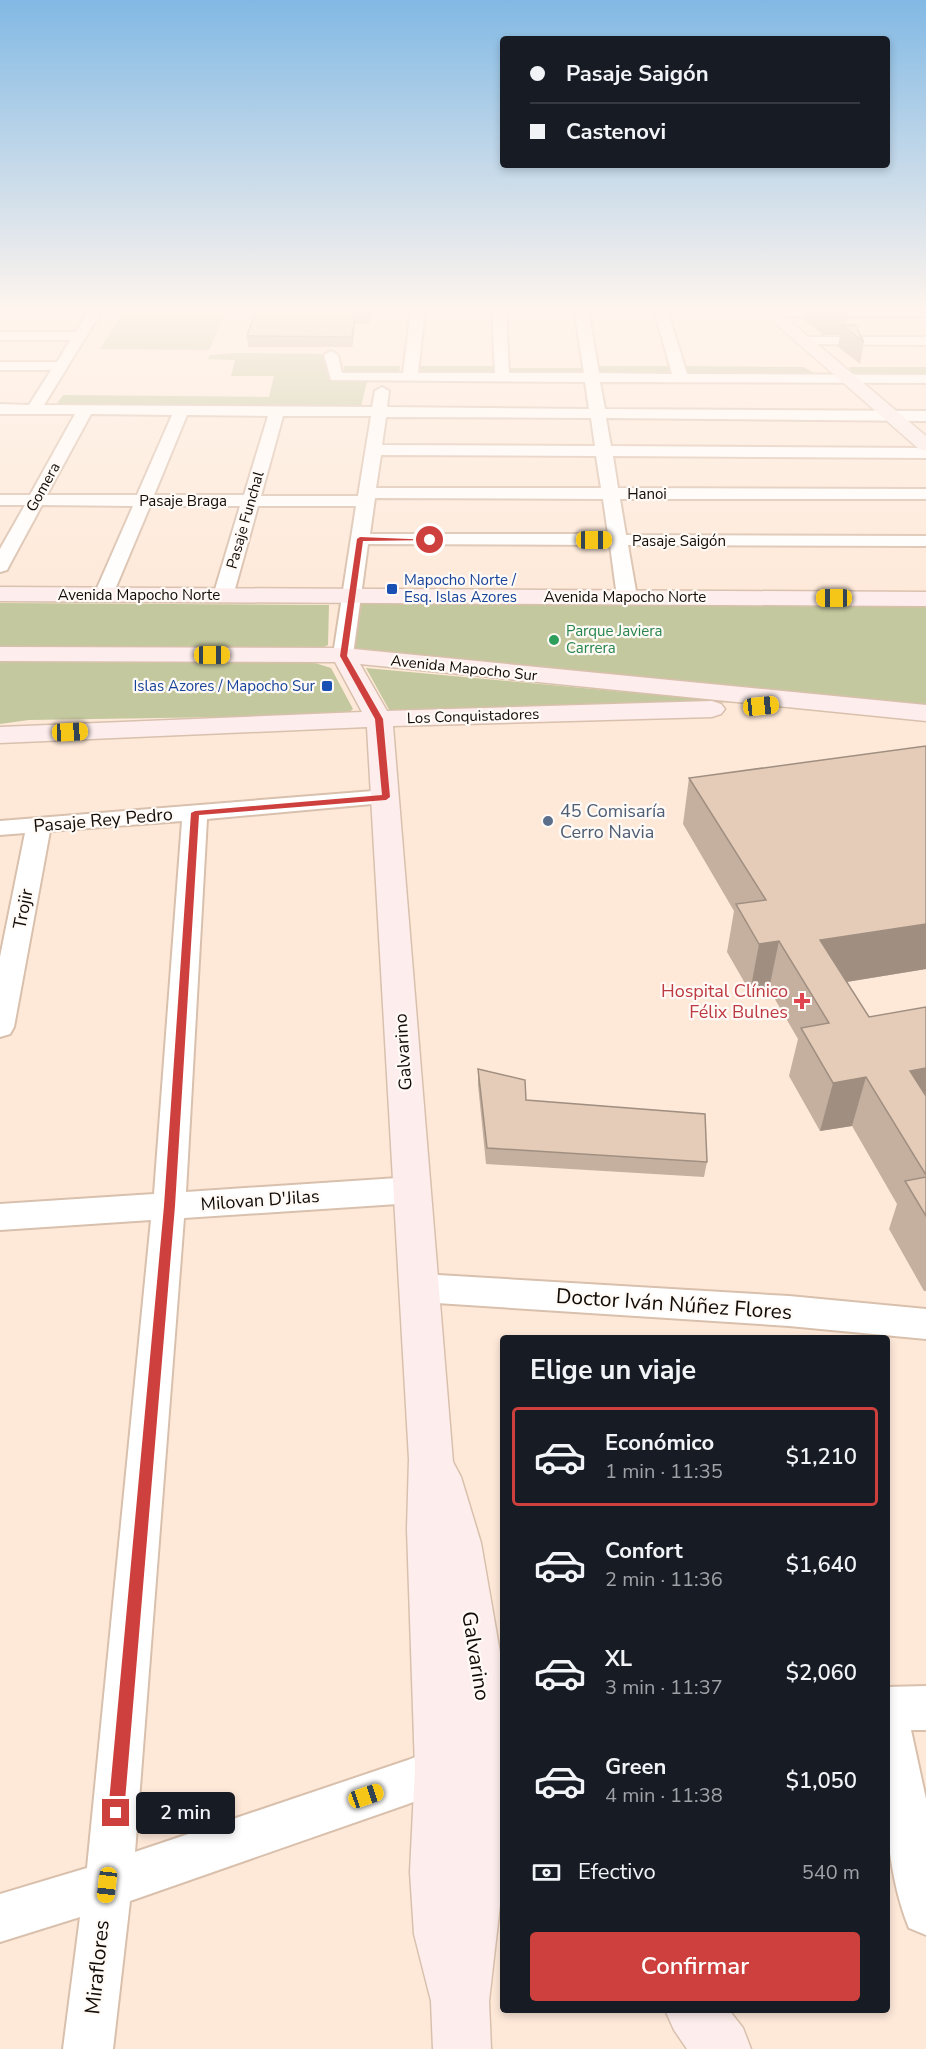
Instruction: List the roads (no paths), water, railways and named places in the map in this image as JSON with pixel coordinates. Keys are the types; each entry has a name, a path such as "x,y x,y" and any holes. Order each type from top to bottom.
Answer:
{"main road":[{"path":"878,405 926,445"},
{"name":"Avenida Mapocho Norte","path":"0,594 926,598"},
{"name":"Avenida Mapocho Sur","path":"0,654 344,656 926,713"},
{"name":"Galvarino","path":"344,656 379,719 386,797 431,1459 430,1539 441,1768 437,1872 442,1934 461,2025"},
{"name":"Los Conquistadores","path":"0,735 379,719 741,708 802,701"},
{"name":"Galvarino","path":"431,1459 442,1482 458,1543 499,1745 475,1825 488,1880 461,2025"},
{"path":"696,2013 722,2049"}],"street":[{"path":"34,409 37,405"},
{"path":"344,656 381,405"},
{"path":"596,405 627,597"},
{"path":"0,409 380,410 926,416"},
{"name":"Gomera","path":"0,566 86,409"},
{"path":"104,595 182,410"},
{"name":"Pasaje Funchal","path":"223,596 277,410"},
{"path":"373,450 926,453"},
{"name":"Hanoi","path":"366,497 926,494"},
{"name":"Pasaje Braga","path":"0,500 251,501 366,497"},
{"name":"Pasaje Saigón","path":"360,539 926,541"},
{"name":"Pasaje Rey Pedro","path":"0,828 386,797"},
{"name":"Miraflores","path":"88,2049 114,1836 169,1206 195,813"},
{"name":"Trojir","path":"0,1027 39,825"},
{"name":"Milovan D'Jilas","path":"0,1217 413,1190"},
{"name":"Doctor Iván Núñez Flores","path":"421,1288 777,1311 926,1324"},
{"path":"890,1711 926,1708"},
{"path":"890,1731 926,1911"},
{"path":"0,1918 107,1885 408,1782 499,1745"}],"place":[{"name":"Mapocho Norte / Esq. Islas Azores","path":"392,589"},
{"name":"Parque Javiera Carrera","path":"554,640"},
{"name":"Islas Azores / Mapocho Sur","path":"327,686"},
{"name":"45 Comisaría Cerro Navia","path":"548,821"},
{"name":"Hospital Clínico Félix Bulnes","path":"802,1001"}]}
